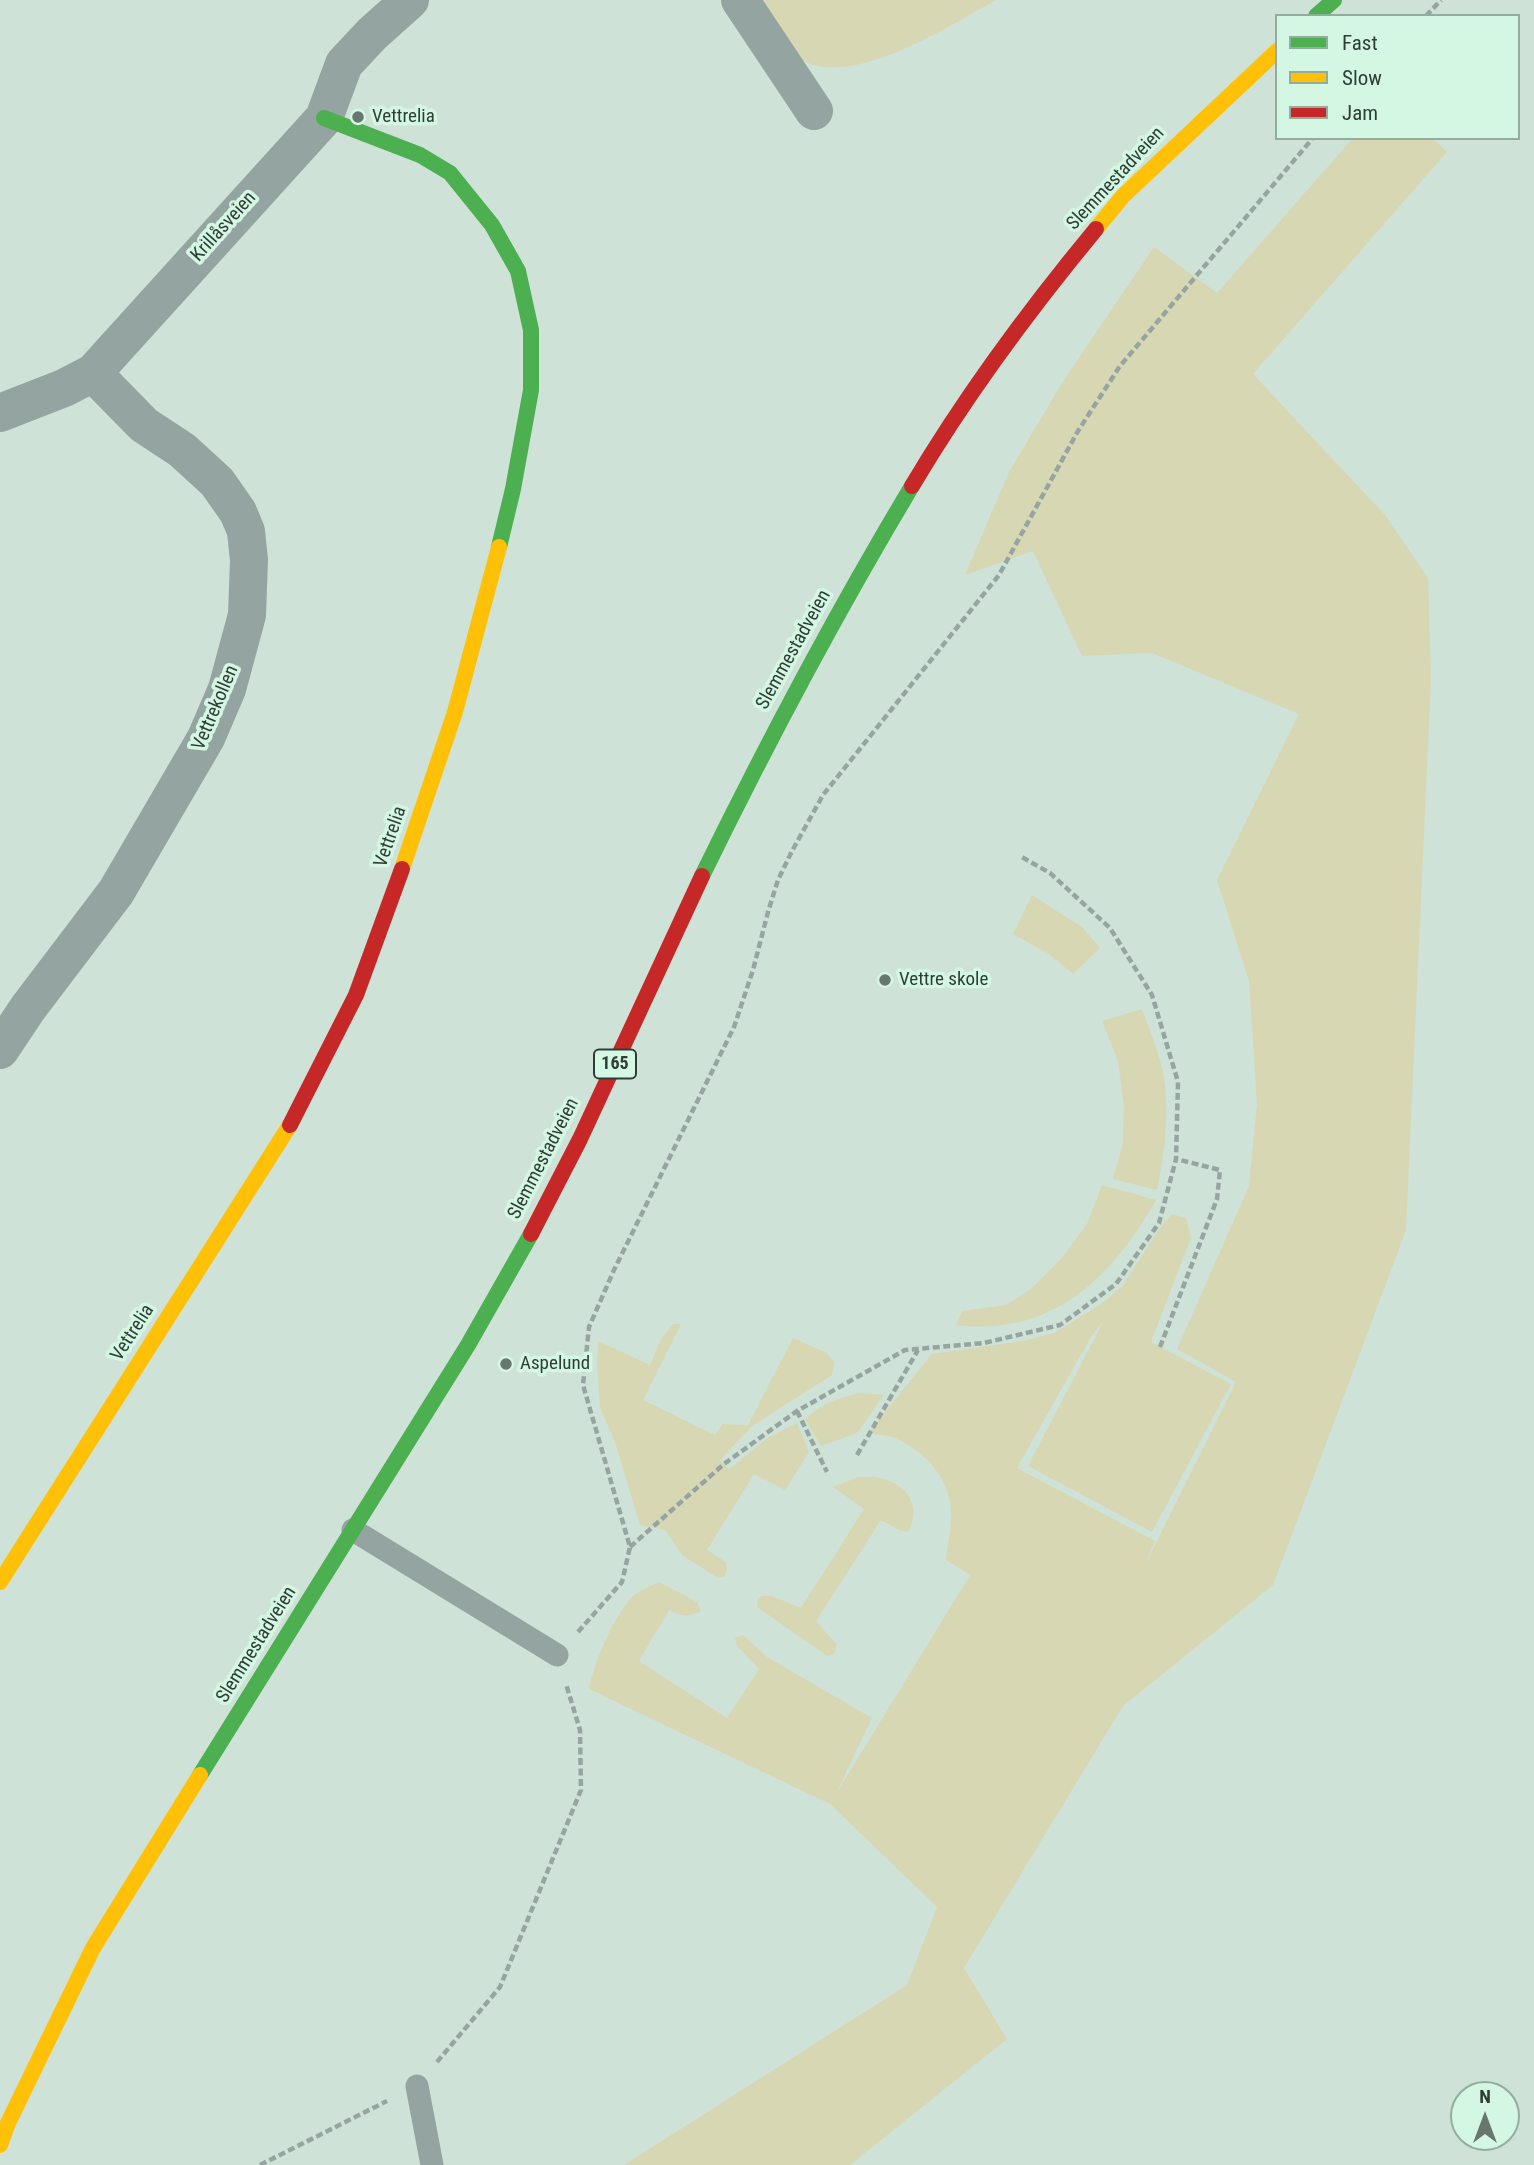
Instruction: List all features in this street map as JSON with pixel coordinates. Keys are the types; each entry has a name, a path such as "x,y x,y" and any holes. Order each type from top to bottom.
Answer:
{"main road":[{"path":"1318,14 1334,0"},
{"name":"Slemmestadveien","path":"3,2129 93,1948 468,1345 527,1241 580,1139 702,875 769,740 849,591 931,454 1032,307 1123,196 1275,53"},
{"name":"Vettrelia","path":"0,1582 284,1137 356,995 416,831 454,712 489,588 513,489 531,390 531,330 518,271 492,225 450,173 420,155 324,118"}],"street":[{"name":"Krillåsveien","path":"0,414 93,373 324,118 344,64 410,0"},
{"path":"740,0 814,111"},
{"name":"Vettrekollen","path":"0,1051 116,892 200,749 227,689 247,615 250,559 246,531 238,512 217,482 182,450 144,425 93,373"}],"lane":[{"path":"353,1530 557,1655"},
{"path":"417,2086 432,2165"}],"path":[{"path":"1428,14 1441,0"},
{"path":"260,2165 417,2086 500,1987 581,1790 580,1730 557,1655 622,1583 631,1547 583,1385 589,1326 734,1027 778,880 792,850 823,795 999,575 1078,431 1119,366 1311,140"},
{"path":"631,1547 724,1464 797,1411 905,1350 984,1343 1060,1325 1116,1284 1159,1223 1176,1159 1178,1082 1152,995 1110,928 1050,873 1020,856"},
{"path":"1160,1346 1217,1199 1220,1170 1176,1159"},
{"path":"857,1455 919,1349"},
{"path":"797,1411 827,1472"}],"green space":[{"path":"758,0 996,0 896,52 867,62 839,67 814,65 793,54"},
{"path":"1351,140 1434,140 1447,152 1253,374 1385,515 1428,578 1431,679 1406,1230 1273,1585 1123,1706 964,1968 1007,2039 850,2165 624,2165 907,1985 937,1907 830,1804 589,1689 606,1639 627,1603 637,1593 659,1582 697,1602 701,1611 692,1614 681,1615 669,1610 639,1661 727,1718 759,1669 737,1646 735,1638 743,1635 767,1657 872,1718 836,1794 970,1575 946,1560 951,1523 950,1504 942,1480 935,1469 927,1459 906,1444 892,1437 868,1433 932,1354 1023,1341 1054,1333 1100,1305 1123,1285 1172,1214 1186,1218 1191,1238 1151,1342 1231,1384 1152,1532 1028,1466 1103,1322 1092,1335 1017,1468 1155,1541 1146,1563 1236,1382 1177,1349 1249,1186 1257,1104 1249,981 1217,880 1299,714 1152,653 1082,656 1033,551 965,575 1009,472 1062,383 1154,247 1217,293"},
{"path":"1032,895 1083,928 1100,948 1073,974 1049,954 1013,934"},
{"path":"1142,1009 1161,1063 1165,1086 1166,1131 1157,1190 1113,1179 1123,1142 1124,1106 1118,1061 1102,1021"},
{"path":"1102,1185 1156,1200 1120,1254 1099,1277 1076,1296 1050,1311 1022,1321 991,1326 956,1325 962,1311 1006,1305 1032,1288 1061,1259 1087,1224"},
{"path":"673,1324 681,1324 643,1400 715,1435 722,1424 748,1425 793,1338 827,1353 834,1362 832,1375 752,1426 720,1460 729,1469 769,1437 797,1423 809,1452 785,1490 754,1474 707,1550 726,1562 725,1576 718,1578 682,1555 665,1530 640,1525 615,1442 600,1408 598,1341 650,1365 661,1339"},
{"path":"859,1393 884,1395 857,1433 821,1446 805,1419 830,1402"},
{"path":"858,1477 878,1477 899,1486 910,1498 913,1506 912,1523 908,1532 881,1520 816,1621 837,1645 834,1654 827,1656 757,1607 758,1599 772,1596 801,1608 864,1509 833,1487"}],"traffic: fast":[{"path":"1318,14 1334,0"},
{"path":"324,118 420,155 450,173 492,225 518,271 531,330 531,390 513,489 499,547"},
{"path":"702,876 803,679 912,486"},
{"path":"200,1775 468,1345 531,1234"}],"traffic: slow":[{"path":"1096,229 1123,196 1275,53"},
{"path":"402,869 455,712 499,547"},
{"path":"0,1582 290,1125"},
{"path":"0,2145 8,2123 93,1948 200,1775"}],"traffic: jam":[{"path":"912,486 999,354 1096,229"},
{"path":"290,1125 356,995 402,869"},
{"path":"531,1234 580,1139 702,876"}],"place":[{"name":"Vettrelia","path":"358,117"},
{"name":"Vettre skole","path":"885,980"},
{"name":"Aspelund","path":"506,1364"}]}
